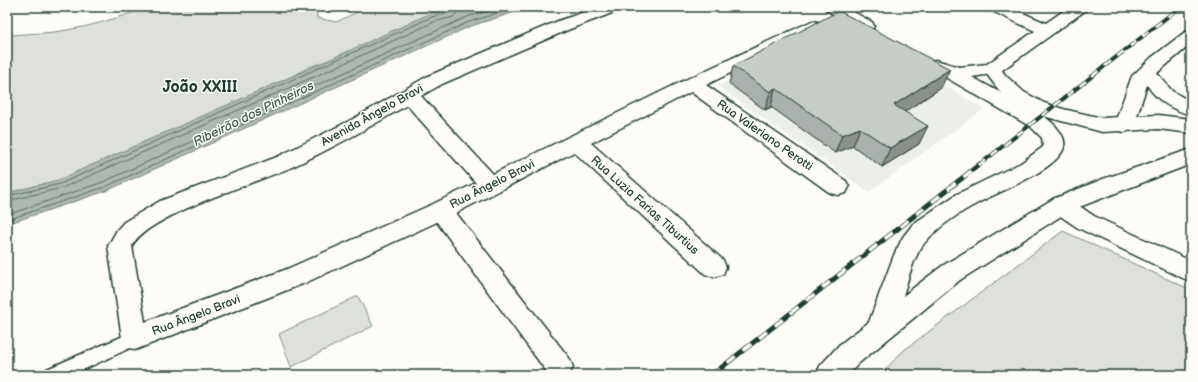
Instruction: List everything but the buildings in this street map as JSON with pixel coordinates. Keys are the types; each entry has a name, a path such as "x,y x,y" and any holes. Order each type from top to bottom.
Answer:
{"street":[{"name":"Avenida Ângelo Bravi","path":"135,338 120,246 125,236 132,228 168,208 284,162 360,124 435,80 564,25 614,7"},
{"path":"996,7 1046,30"},
{"path":"946,70 959,73 969,73 992,69 1080,7"},
{"path":"836,10 883,35"},
{"name":"Rua Ângelo Bravi","path":"135,338 296,276 441,210 836,10"},
{"path":"1124,125 1139,80 1158,62 1191,36"},
{"path":"880,329 907,250 919,232 968,198 1024,170 1046,157 1053,149 1055,141 1049,132 1038,122 924,58"},
{"path":"992,69 1001,84 1019,99 1055,114 1101,125 1124,125 1158,122 1191,126"},
{"path":"1148,73 1158,89 1171,100 1191,109"},
{"name":"Rua Valeriano Perotti","path":"692,84 838,187"},
{"path":"410,96 490,185"},
{"name":"Rua Luzia Farias Tiburtius","path":"576,142 714,267"},
{"path":"830,375 850,354 951,273 1061,205 1191,156"},
{"path":"1061,205 1086,222 1191,272"},
{"path":"441,210 559,367"}],"lane":[{"path":"53,375 135,338"}],"shaded area":[{"path":"147,7 314,7 317,13 317,18 336,22 368,7 448,7 446,20 309,67 48,192 7,207 7,36 54,32 77,28 113,19"},
{"path":"840,22 984,109 869,192 717,86"},
{"path":"1063,231 1191,290 1191,375 880,375 903,351"},
{"path":"358,296 373,326 291,367 279,334"}],"water":[{"name":"Ribeirão dos Pinheiros","path":"458,7 531,7 471,26 106,191 7,224 7,193 58,180 431,13"}],"railway":[{"path":"979,165 1180,7"},
{"path":"712,375 980,164"}],"district":[{"name":"João XXIII","path":"200,86"}]}
